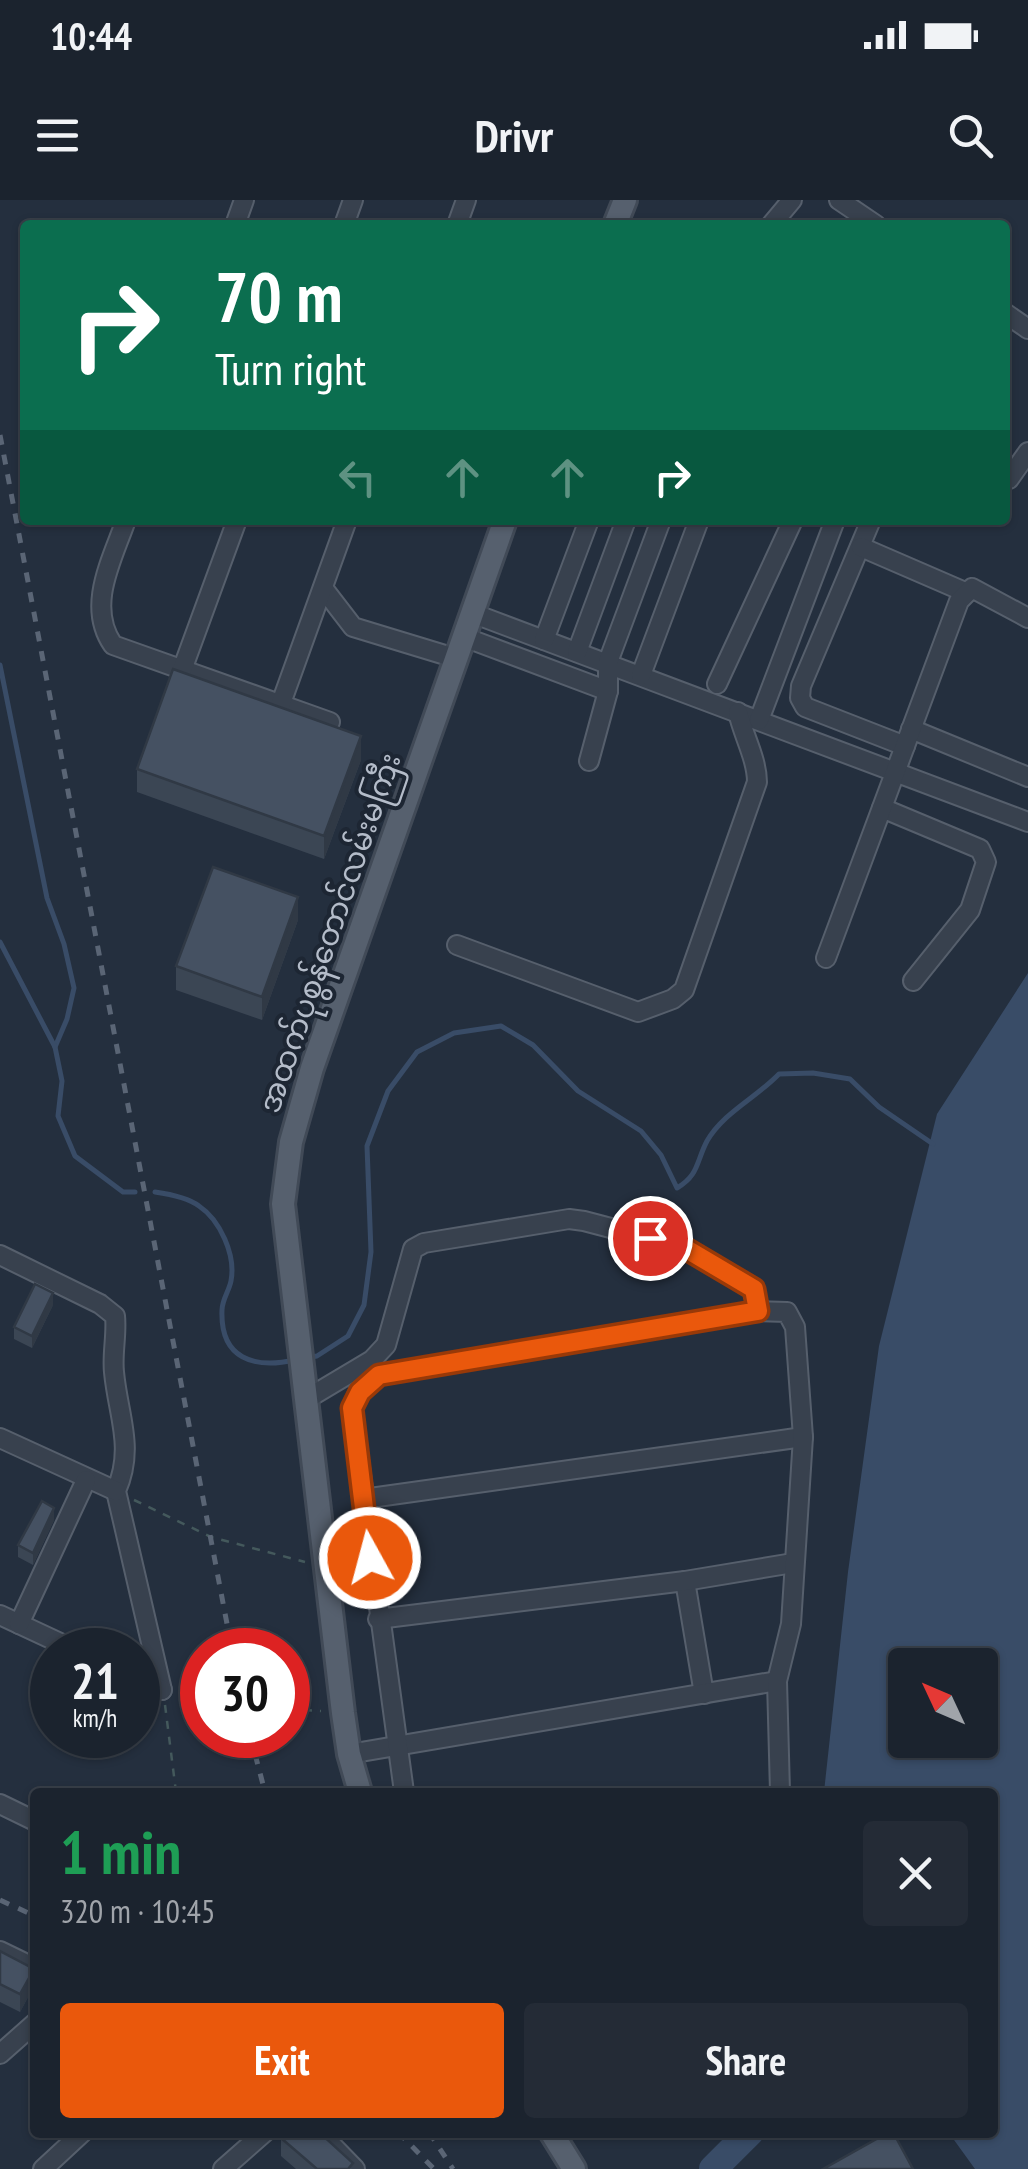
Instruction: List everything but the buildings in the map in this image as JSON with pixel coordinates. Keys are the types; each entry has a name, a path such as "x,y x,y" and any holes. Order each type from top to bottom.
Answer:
{"main road":[{"name":"အထက်ပုစွန်တောင်လမ်းမကြီး","path":"359,1788 348,1754 283,1204 291,1142 312,1068 503,525"},
{"path":"555,2138 574,2169"}],"street":[{"path":"775,220 792,200"},
{"path":"839,200 869,220"},
{"path":"1010,478 1028,452"},
{"path":"124,525 100,599 113,645 330,722"},
{"path":"182,670 235,525"},
{"path":"280,706 345,525"},
{"path":"544,640 586,525"},
{"path":"576,652 624,525"},
{"path":"588,761 608,691 608,662 659,525"},
{"path":"641,675 697,525"},
{"path":"717,684 790,525"},
{"path":"759,720 833,525"},
{"path":"869,525 801,686 800,698 805,708 908,737 1028,778"},
{"path":"860,547 965,592"},
{"path":"323,588 353,627 460,647 608,691"},
{"path":"826,958 965,592 972,588 1028,618"},
{"path":"472,613 1026,819"},
{"path":"457,945 638,1012 673,999 684,990 757,782 757,766 744,740 738,712"},
{"path":"882,808 985,854 986,862 970,910 913,980"},
{"path":"304,1390 372,1360 386,1345 412,1249 424,1243 568,1219 584,1221 683,1247 754,1289 758,1311"},
{"path":"0,1255 111,1310 116,1321 114,1373 126,1444 123,1475 116,1491 162,1690"},
{"path":"403,1788 352,1408 360,1392 379,1375 758,1311 787,1312 795,1327 803,1437 790,1624 778,1681 780,1788"},
{"path":"362,1498 803,1437"},
{"path":"0,1438 116,1491"},
{"path":"19,1624 86,1480"},
{"path":"378,1618 793,1564"},
{"path":"684,1581 704,1694"},
{"path":"0,1615 30,1629"},
{"path":"348,1754 778,1681"},
{"path":"0,1804 30,1819"},
{"path":"0,1951 30,1966"},
{"path":"0,2054 30,2027"},
{"path":"43,2169 77,2138"},
{"path":"222,2169 258,2138"},
{"path":"325,2138 355,2169"}],"path":[{"path":"116,1491 210,1536 326,1567"},
{"path":"175,1788 162,1690 180,1695"},
{"path":"310,1711 343,1713"}],"water":[{"path":"1028,973 1028,2169 975,2169 953,2138 998,2138 998,1788 824,1788 848,1572 879,1346 937,1114"}],"waterway":[{"path":"0,665 47,898 64,944 74,988 55,1047"},
{"path":"0,942 55,1047 62,1081 58,1116 75,1156 123,1192 135,1192"},
{"path":"306,1358 317,1356 348,1336 364,1305 371,1252 367,1146 388,1091 417,1052 454,1033 501,1026 533,1045 578,1091 641,1131 661,1155 677,1188 693,1173 714,1131 779,1074 813,1073 850,1079 879,1107 933,1144"},
{"path":"155,1192 199,1206 214,1220 225,1239 232,1271 222,1306 223,1327 233,1350 253,1361 295,1360"},
{"path":"713,2169 744,2138"}],"railway":[{"path":"0,435 228,1628"},
{"path":"256,1758 264,1788"},
{"path":"0,1900 30,1914"},
{"path":"404,2138 434,2169"},
{"path":"433,2138 453,2169"}],"route":[{"path":"370,1558 352,1408 355,1398 379,1375 758,1311 754,1289 683,1247 650,1238"}]}
